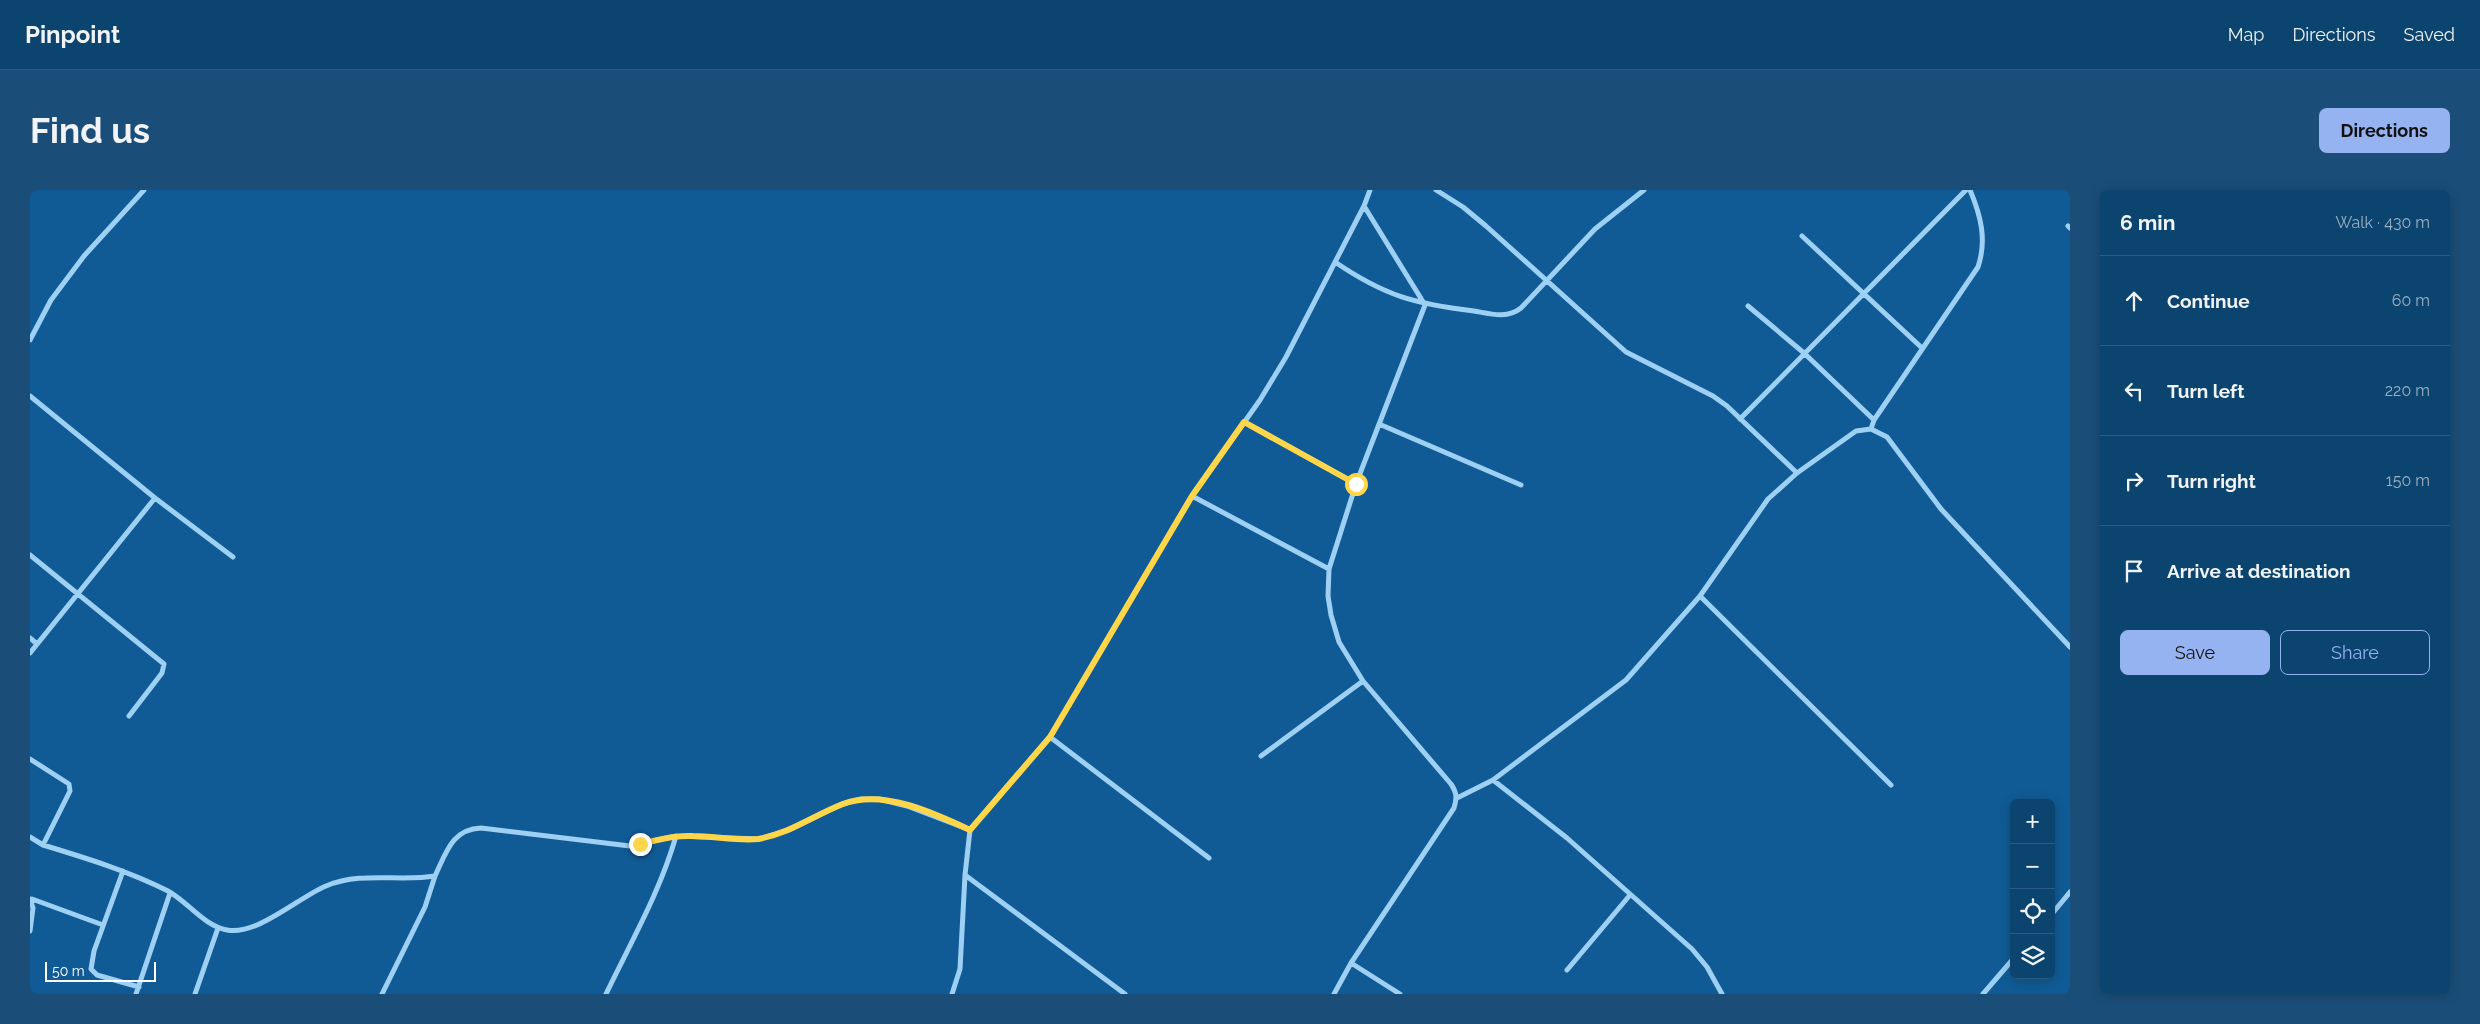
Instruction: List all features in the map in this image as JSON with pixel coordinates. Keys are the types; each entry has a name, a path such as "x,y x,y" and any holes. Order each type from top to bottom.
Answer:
{"street":[{"path":"30,340 51,300 84,256 144,190"},
{"path":"952,994 960,968 965,875 970,830 1050,737 1192,496 1244,422 1286,357 1364,206 1370,190"},
{"path":"1436,190 1463,207 1545,282 1626,352 1713,396 1797,473"},
{"path":"1335,262 1376,287 1425,305 1508,315 1521,308 1595,229 1644,190"},
{"path":"1740,419 1966,190"},
{"path":"1871,428 1874,420 1978,267 1983,252 1979,210 1970,190"},
{"path":"1364,206 1425,305"},
{"path":"1802,236 1922,348"},
{"path":"1334,994 1351,963 1454,808 1457,798 1452,784 1363,681 1339,642 1331,615 1328,596 1329,568 1356,484 1425,305"},
{"path":"1748,306 1804,353 1874,420"},
{"path":"30,396 155,498 233,557"},
{"path":"1244,422 1356,484"},
{"path":"1379,424 1521,485"},
{"path":"1457,798 1493,780 1626,680 1700,596 1768,498 1797,473 1856,432 1871,428 1887,437 1941,508 2070,647"},
{"path":"1192,496 1329,568"},
{"path":"30,653 155,498"},
{"path":"30,555 164,664 162,673 129,716"},
{"path":"1700,596 1891,785"},
{"path":"30,638 37,644"},
{"path":"1261,756 1363,681"},
{"path":"1050,737 1209,858"},
{"path":"30,760 69,784 70,791 44,845"},
{"path":"1493,780 1567,838 1692,949 1707,967 1722,994"},
{"path":"382,994 425,907 435,876 456,837 461,832 470,828 630,846 676,836 759,838 789,830 842,804 861,799 879,800 906,806 970,830"},
{"path":"606,994 650,907 668,863 676,836"},
{"path":"30,837 44,845 123,871 170,892 218,928 230,931 248,928 309,894 345,880 371,877 423,878 435,876"},
{"path":"123,871 92,958 91,969 93,973 139,987"},
{"path":"965,875 1125,994"},
{"path":"136,994 170,892"},
{"path":"2055,910 2070,892"},
{"path":"1567,970 1630,895"},
{"path":"30,931 31,899 104,925"},
{"path":"194,994 218,928"},
{"path":"1351,963 1400,994"},
{"path":"1983,994 2010,963"}],"route":[{"path":"640,844 676,836 741,840 759,838 789,830 842,804 861,799 879,800 906,806 951,821 970,830 1050,737 1192,496 1244,422 1356,484"}]}
